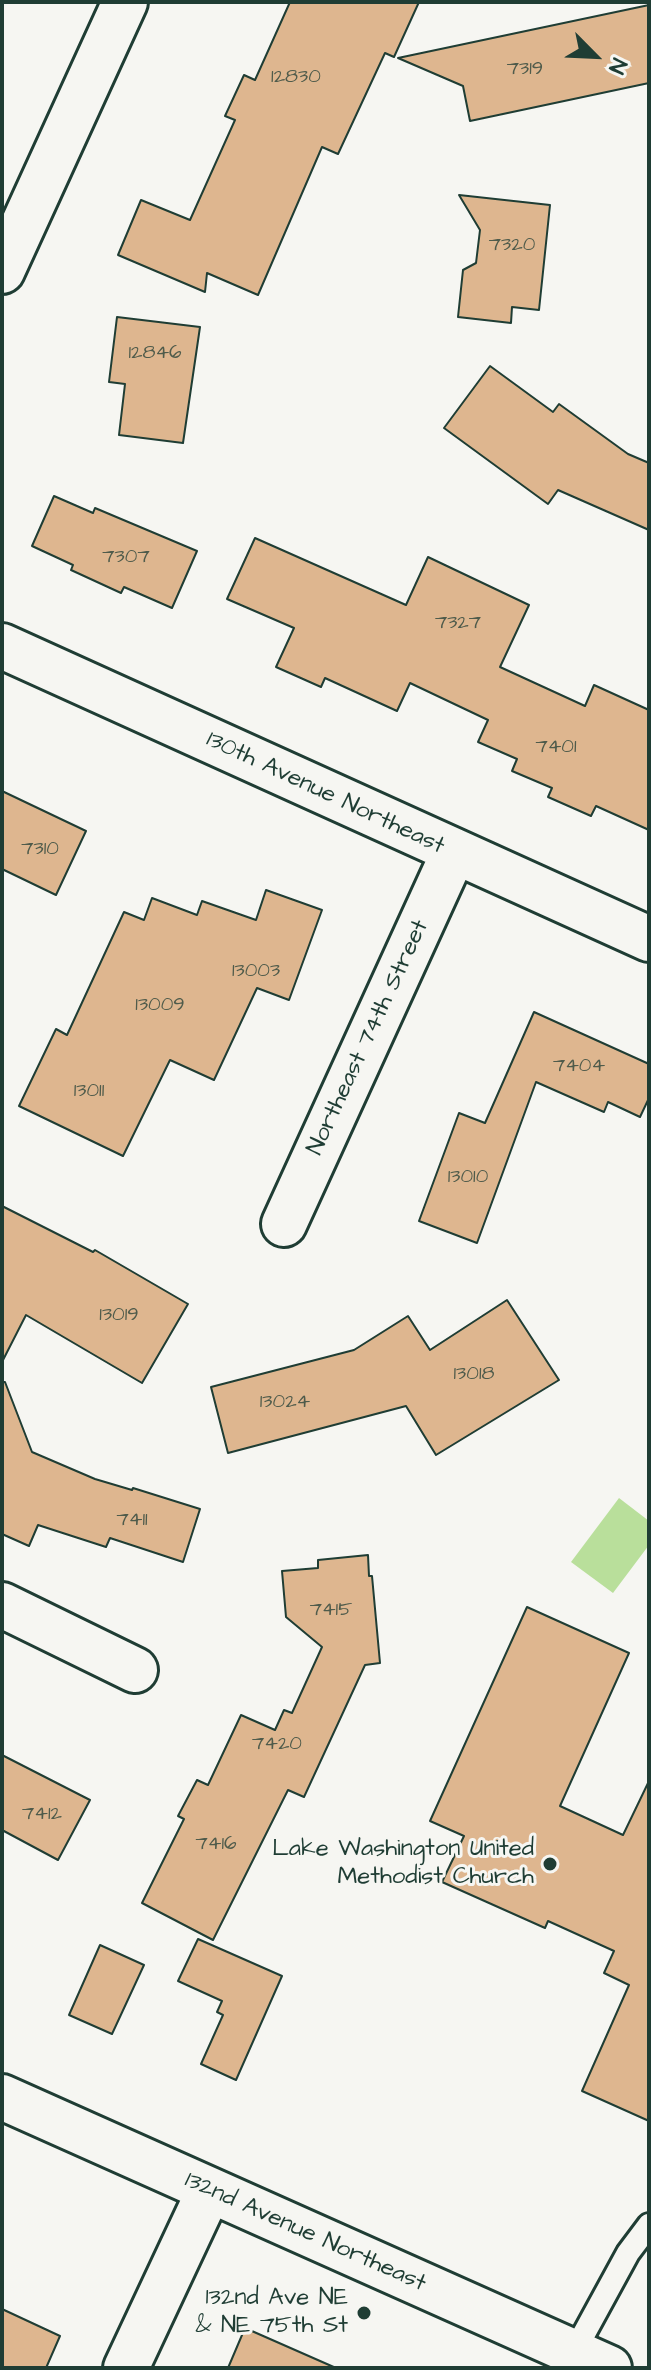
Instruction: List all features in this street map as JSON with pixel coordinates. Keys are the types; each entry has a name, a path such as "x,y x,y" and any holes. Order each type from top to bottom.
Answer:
{"street":[{"path":"2,271 125,2"},
{"name":"130th Avenue Northeast","path":"2,646 649,939"},
{"name":"Northeast 74th Street","path":"284,1224 454,852"},
{"path":"2,1605 135,1670"},
{"name":"132nd Avenue Northeast","path":"2,2097 592,2360"},
{"path":"126,2368 209,2191"}],"lane":[{"path":"592,2360 628,2253 649,2225"}],"green space":[{"path":"619,1498 649,1521 649,1545 613,1593 571,1562"}],"building":[{"path":"290,2 419,2 394,57 385,53 338,154 322,147 258,295 207,273 205,292 118,255 141,200 190,220 235,120 225,116 244,75 255,80"},
{"path":"649,5 649,83 470,121 463,86 398,58"},
{"path":"459,195 550,205 539,310 512,307 511,323 458,317 463,270 476,263 480,230"},
{"path":"117,317 200,327 183,443 119,435 125,384 109,382"},
{"path":"490,366 553,412 559,404 628,454 649,463 649,530 558,490 548,504 444,428"},
{"path":"54,496 93,513 95,508 197,551 172,608 124,587 121,593 71,570 73,565 32,546"},
{"path":"255,538 406,605 428,557 529,605 500,667 585,706 594,685 649,710 649,830 596,806 591,816 548,797 552,788 512,771 517,759 478,742 488,720 410,683 397,711 325,678 321,687 276,667 294,628 227,599"},
{"path":"2,791 86,831 56,895 2,869"},
{"path":"266,890 322,910 289,1000 257,988 214,1080 170,1060 123,1156 19,1106 56,1029 67,1035 124,912 144,920 152,898 197,915 202,901 256,920"},
{"path":"534,1012 649,1064 649,1098 640,1117 608,1102 604,1112 536,1082 477,1243 419,1221 459,1113 485,1123"},
{"path":"2,1206 93,1252 95,1250 188,1304 142,1383 26,1315 2,1362"},
{"path":"507,1300 559,1380 436,1455 406,1406 228,1453 211,1387 354,1350 408,1316 430,1350"},
{"path":"2,1382 5,1382 32,1452 95,1479 200,1509 183,1562 110,1538 106,1547 38,1525 29,1546 2,1534"},
{"path":"368,1555 380,1663 365,1665 304,1797 288,1790 213,1940 142,1903 184,1819 178,1816 197,1780 208,1785 241,1715 275,1730 284,1710 292,1713 322,1647 286,1617 282,1571 318,1568 318,1560"},
{"name":"Lake Washington United Methodist Church","path":"527,1607 629,1653 560,1806 623,1835 649,1781 649,2121 582,2091 629,1985 604,1973 614,1951 548,1921 545,1928 442,1882 464,1836 430,1821"},
{"path":"2,1755 90,1800 58,1860 2,1830"},
{"path":"198,1939 282,1976 236,2080 201,2064 223,2015 217,2012 222,2001 178,1981"},
{"path":"100,1945 144,1965 112,2034 69,2015"},
{"path":"2,2309 60,2336 46,2368 2,2368"},
{"path":"245,2328 336,2368 228,2368"}],"place":[{"name":"Lake Washington United Methodist Church","path":"550,1864"},
{"name":"132nd Ave NE & NE 75th St","path":"364,2313"}]}
